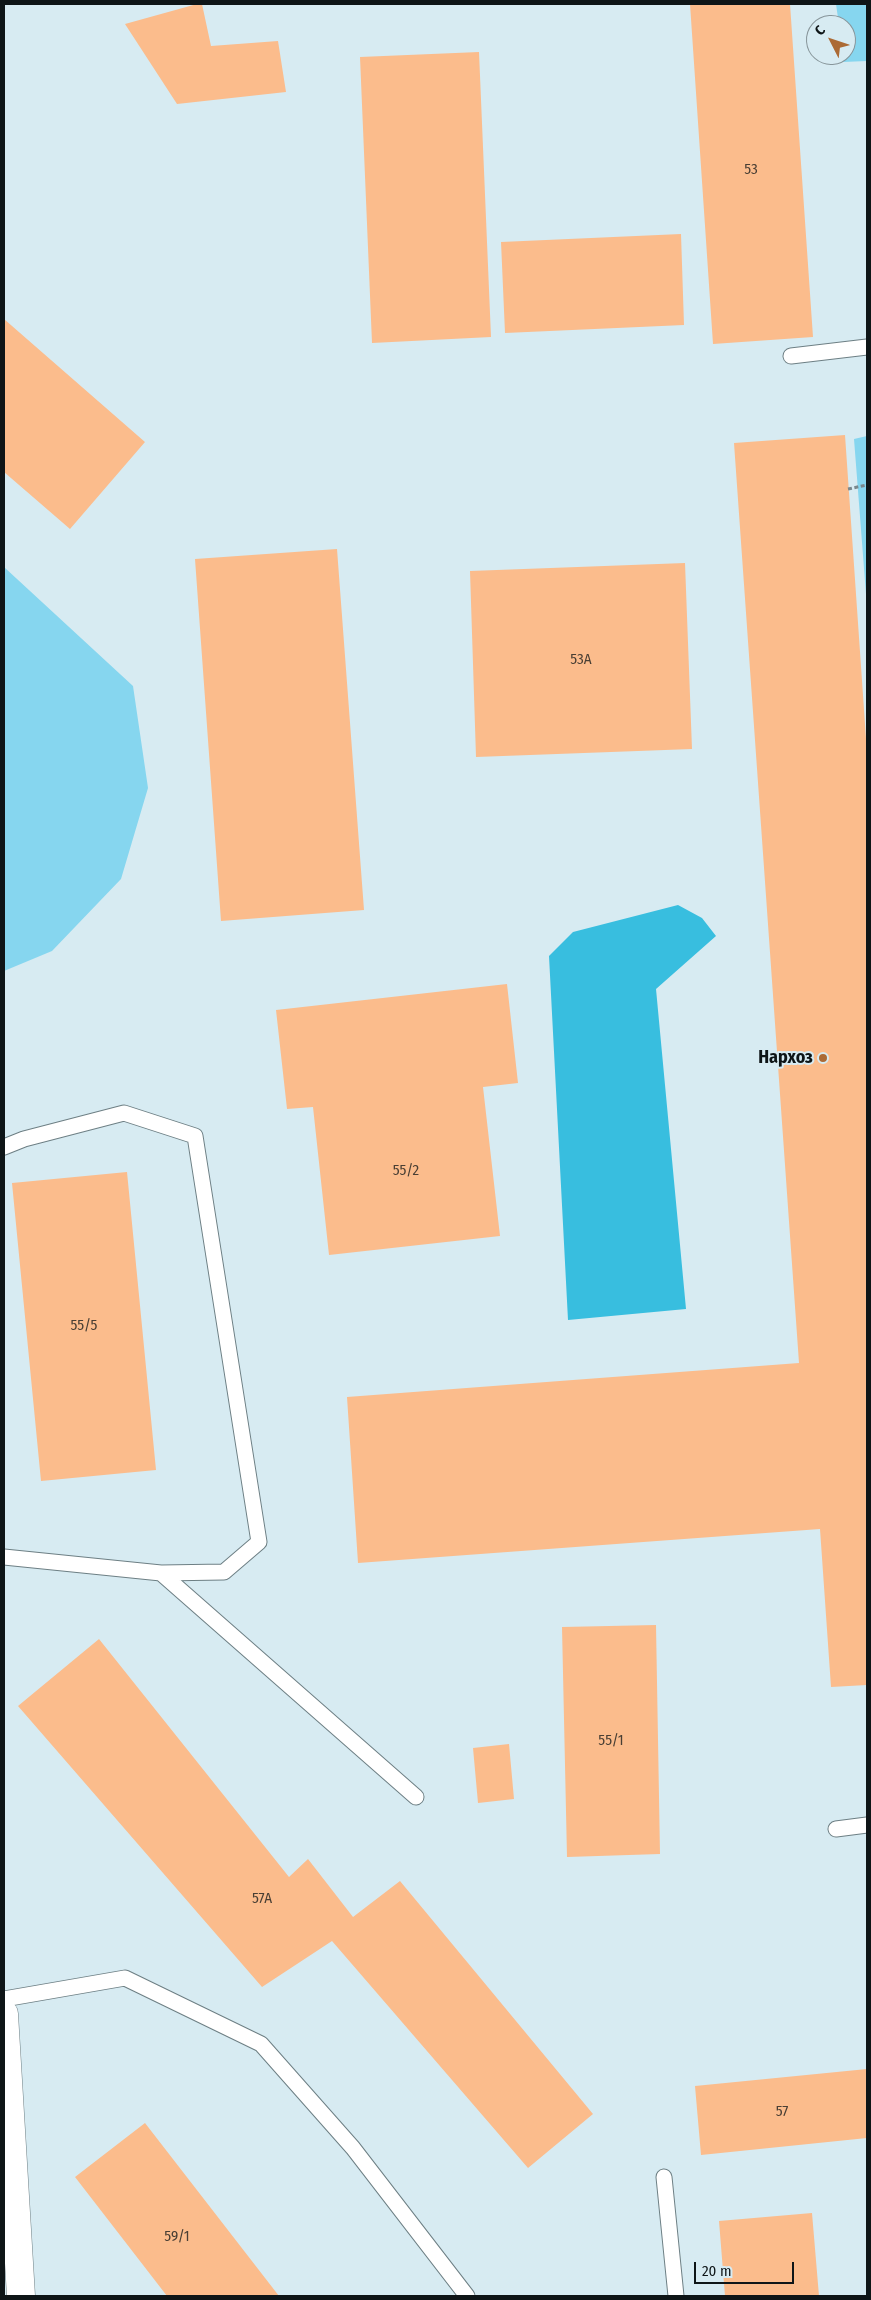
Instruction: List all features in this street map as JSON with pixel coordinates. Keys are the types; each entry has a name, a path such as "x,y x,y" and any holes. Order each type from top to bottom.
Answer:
{"street":[{"path":"4,2014 21,2296"}],"lane":[{"path":"791,356 867,347"},
{"path":"4,1147 24,1139 124,1113 195,1136 259,1542 224,1572 161,1574 4,1558"},
{"path":"161,1574 416,1797"},
{"path":"836,1829 867,1825"},
{"path":"4,1999 125,1978 261,2044 353,2148 467,2296"},
{"path":"664,2177 676,2296"}],"path":[{"path":"848,489 867,485"}],"shaded area":[{"path":"836,4 867,4 867,61 856,61 856,15 838,15"},
{"path":"867,436 867,607 854,439"},
{"path":"4,567 133,686 148,788 121,879 52,951 4,971"},
{"path":"678,905 702,918 716,936 656,989 686,1309 568,1320 549,956 573,932"}],"building":[{"path":"202,4 211,46 278,41 286,92 177,104 125,24"},
{"path":"690,4 790,4 813,337 713,344"},
{"path":"479,52 491,337 372,343 360,57"},
{"path":"681,234 684,325 505,333 501,242"},
{"path":"4,319 145,442 70,529 4,472"},
{"name":"Нархоз","path":"845,435 867,753 867,1685 831,1687 820,1529 358,1563 347,1397 799,1363 734,443"},
{"path":"337,549 364,910 221,921 195,559"},
{"path":"685,563 692,749 476,757 470,571"},
{"path":"507,984 518,1083 483,1087 500,1236 329,1255 313,1107 287,1109 276,1010"},
{"path":"127,1172 156,1470 41,1481 12,1183"},
{"path":"656,1625 660,1854 567,1857 562,1627"},
{"path":"99,1639 289,1877 308,1859 353,1917 400,1881 593,2114 528,2168 332,1941 262,1987 18,1706"},
{"path":"509,1744 514,1799 478,1803 473,1748"},
{"path":"867,2069 867,2138 701,2155 695,2086"},
{"path":"145,2123 279,2296 167,2296 75,2177"},
{"path":"812,2213 819,2296 725,2296 719,2221"}],"place":[{"name":"Нархоз","path":"823,1058"}]}
